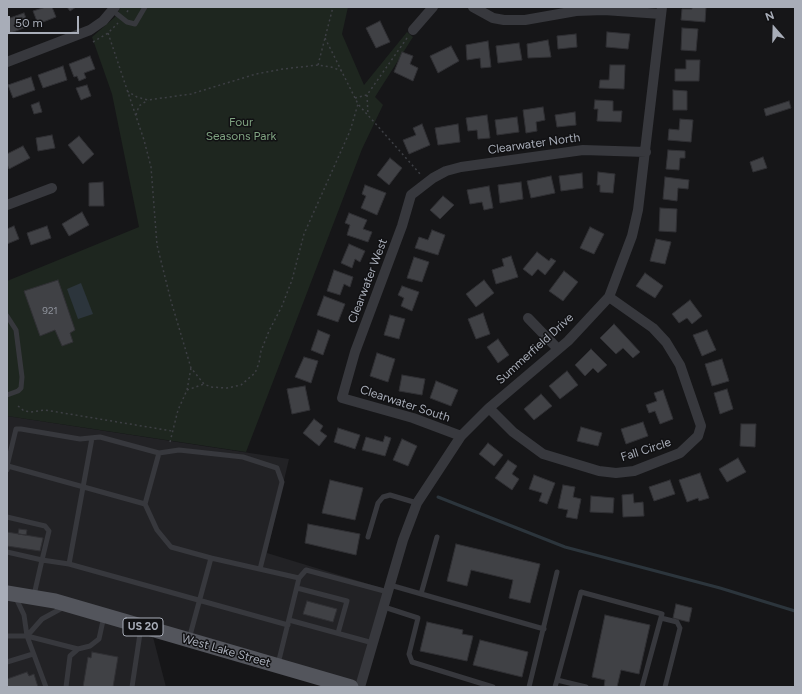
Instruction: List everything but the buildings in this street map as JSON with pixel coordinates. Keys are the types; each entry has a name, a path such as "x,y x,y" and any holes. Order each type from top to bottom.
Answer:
{"main road":[{"name":"West Lake Street","path":"10,593 67,605 351,687"}],"street":[{"path":"413,30 433,7"},
{"path":"472,7 493,18 504,20 526,20 592,10 661,11"},
{"path":"7,62 90,30 103,21 114,8"},
{"name":"Summerfield Drive","path":"360,687 389,589 417,503 460,436 489,408 558,349 609,297 632,236 641,197 661,11"},
{"name":"Clearwater North","path":"428,182 446,171 461,167 583,150 646,152"},
{"name":"Clearwater West","path":"342,398 355,352 402,226 411,195 428,182"},
{"path":"7,205 52,188"},
{"name":"Fall Circle","path":"489,408 513,432 543,454 599,471 616,473 634,470 680,453 698,436 701,426 680,365 666,342 653,328 609,297"},
{"path":"528,318 558,349"},
{"name":"Clearwater South","path":"342,398 412,418 460,436"}],"lane":[{"path":"114,8 127,22 135,24 145,7"},
{"path":"7,316 16,330 22,377 21,388 18,391 7,395"},
{"path":"145,504 7,467 16,429 80,439 100,437 159,453 179,450 243,457 278,468 282,482 260,569"},
{"path":"69,564 92,438"},
{"path":"159,453 145,504 157,530 171,547 211,558 299,578"},
{"path":"368,537 378,503 383,497 390,495 417,503"},
{"path":"7,517 45,526 49,531 33,597"},
{"path":"421,594 437,537"},
{"path":"7,552 42,560 69,564 200,600 338,633 373,643"},
{"path":"188,640 211,558"},
{"path":"278,666 299,578 306,570 389,589 421,594 544,629"},
{"path":"529,687 557,572"},
{"path":"297,588 347,601 338,633"},
{"path":"555,687 581,592 662,614 642,687"},
{"path":"10,593 24,615 27,636 46,687"},
{"path":"27,636 42,619 67,605"},
{"path":"384,607 418,618 409,654 412,662 494,687"},
{"path":"66,687 70,656 78,649 90,646 99,639 104,616"},
{"path":"661,618 676,622 680,628 665,687"},
{"path":"132,687 141,626"},
{"path":"7,636 27,636 78,649"},
{"path":"7,662 33,654"},
{"path":"557,680 586,687"}],"path":[{"path":"125,14 130,7"},
{"path":"318,65 333,7"},
{"path":"93,42 108,33 118,24"},
{"path":"368,115 367,95 413,30"},
{"path":"108,33 151,167 157,245 163,272 191,368 204,384 211,387 234,387 242,385 255,373 269,330 282,306 292,280 304,234 350,131 358,104"},
{"path":"325,38 358,104 428,182"},
{"path":"127,91 137,97 148,100 191,94 256,74 318,65 331,67 342,71"},
{"path":"354,98 367,95"},
{"path":"135,115 139,106 148,100"},
{"path":"170,442 172,431 187,390 191,368"},
{"path":"187,390 204,384"},
{"path":"18,406 24,411 31,412 45,410 172,431"}],"shaded area":[{"path":"81,283 93,314 78,319 67,289"},
{"path":"7,416 289,459 267,553 385,589 357,685 7,588"},
{"path":"7,597 56,605 152,633 166,687 7,687"}],"green space":[{"name":"Four Seasons Park","path":"121,7 348,7 342,34 364,85 407,32 413,37 375,97 383,105 362,149 246,452 7,416 7,281 139,227 112,94 92,37 115,17"}],"waterway":[{"path":"438,497 565,547 720,588 795,611"}]}
